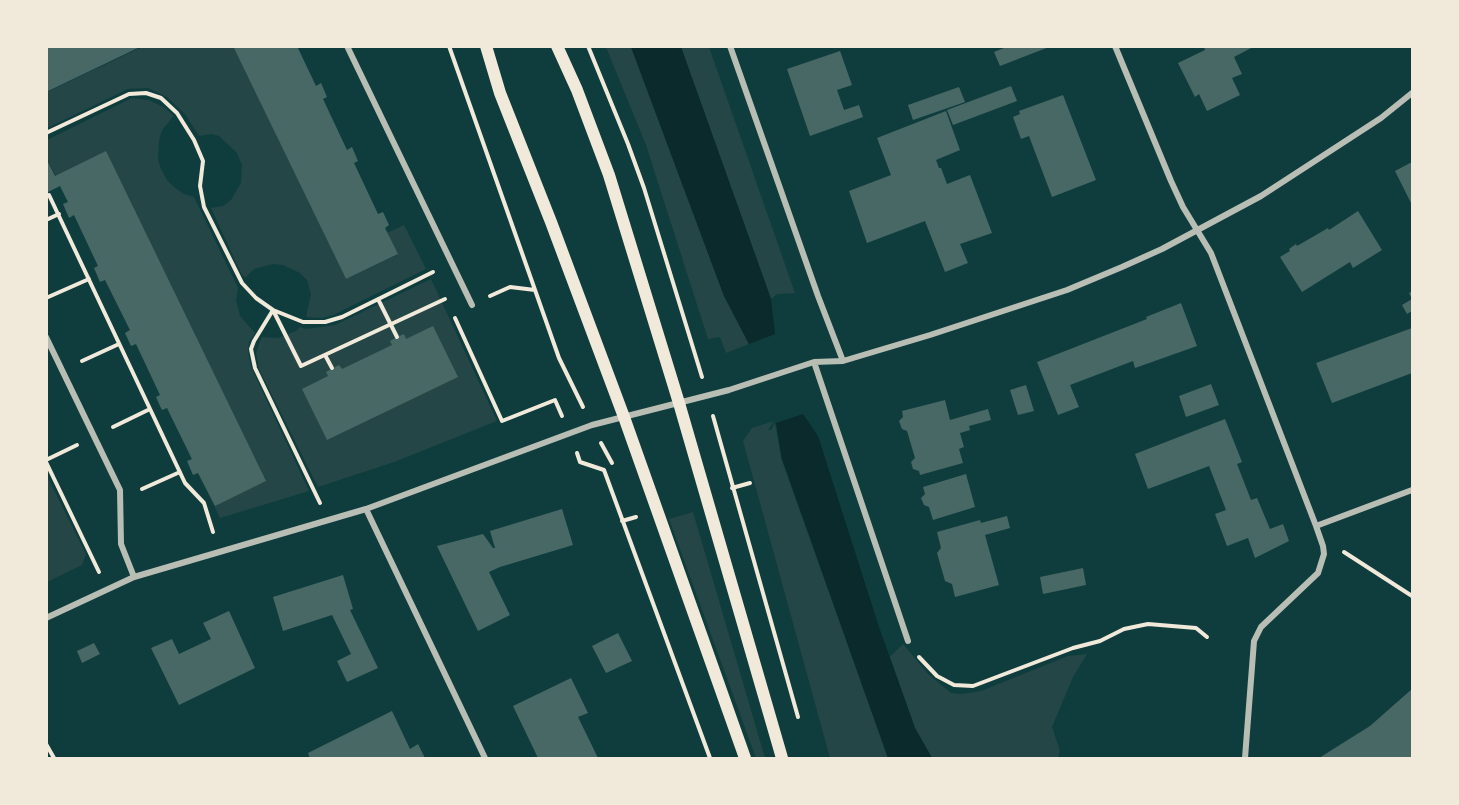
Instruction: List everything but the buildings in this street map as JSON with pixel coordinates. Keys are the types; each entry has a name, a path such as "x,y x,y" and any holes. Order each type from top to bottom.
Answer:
{"main road":[{"path":"486,46 500,93 624,417 746,759"},
{"path":"557,46 577,90 609,176 679,403 782,759"}],"street":[{"path":"347,46 472,305"},
{"path":"730,46 814,285 843,360"},
{"path":"1115,46 1171,181 1211,253 1323,546 1323,560 1318,573 1257,633 1253,649 1245,759"},
{"path":"46,618 134,577 366,508 592,425 708,396 814,362 843,360 930,335 1067,290 1197,231 1261,196 1381,118 1413,93"},
{"path":"46,337 117,483 122,498 121,544 134,577"},
{"path":"814,362 908,641"},
{"path":"1316,526 1413,490"},
{"path":"366,508 485,759"}],"path":[{"path":"448,46 559,358 592,425"},
{"path":"588,46 644,188 708,396 800,724"},
{"path":"46,133 129,94 146,93 160,98 177,113 194,140 203,161 200,186 204,207 242,283 256,298 273,310 303,322 325,322 342,317 452,263"},
{"path":"49,195 180,472 191,491 204,503 219,552"},
{"path":"46,220 58,214"},
{"path":"46,298 89,279"},
{"path":"453,314 510,287 535,290"},
{"path":"273,310 301,366 445,298 502,421 555,400 580,462 604,470 710,759"},
{"path":"378,299 397,337"},
{"path":"273,310 254,341 251,349 252,357 263,386 327,520"},
{"path":"63,370 119,344"},
{"path":"326,355 332,368"},
{"path":"46,462 108,590"},
{"path":"122,498 180,472"},
{"path":"1323,546 1342,550 1413,596"},
{"path":"908,641 921,660 937,676 954,685 973,686 1140,625 1196,628 1206,637"},
{"path":"46,744 54,759"}],"shaded area":[{"path":"142,47 234,47 346,279 397,255 387,233 404,225 426,269 333,315 322,318 306,317 311,294 307,280 300,273 283,265 273,264 254,269 245,278 241,273 211,208 223,206 231,200 241,183 242,165 237,153 219,136 212,134 199,136 185,114 167,97 148,88 128,89 47,128 47,92"},
{"path":"606,47 631,47 724,296 749,344 726,353 720,337 708,339 646,145"},
{"path":"631,47 681,47 771,299 775,334 749,344 724,296"},
{"path":"681,47 709,47 795,293 777,294 771,299"},
{"path":"132,98 149,100 165,108 174,116 162,130 159,141 158,160 161,169 174,187 194,197 238,288 236,300 240,316 255,333 249,342 251,367 309,491 220,518 47,158 47,140"},
{"path":"431,279 497,421 394,462 318,487 259,369 256,353 262,337 278,338 300,327 306,329 335,325"},
{"path":"803,414 818,436 879,627 915,728 932,758 888,758 782,459 776,423"},
{"path":"774,421 768,430 771,430 775,423 781,458 888,758 830,758 743,441 752,428"},
{"path":"46,474 86,554 82,565 47,582"},
{"path":"693,512 765,758 756,758 669,519"},
{"path":"903,644 928,674 951,693 962,694 981,691 1068,656 1087,654 1073,677 1052,727 1060,751 1058,758 932,758 915,728 890,657"}]}
